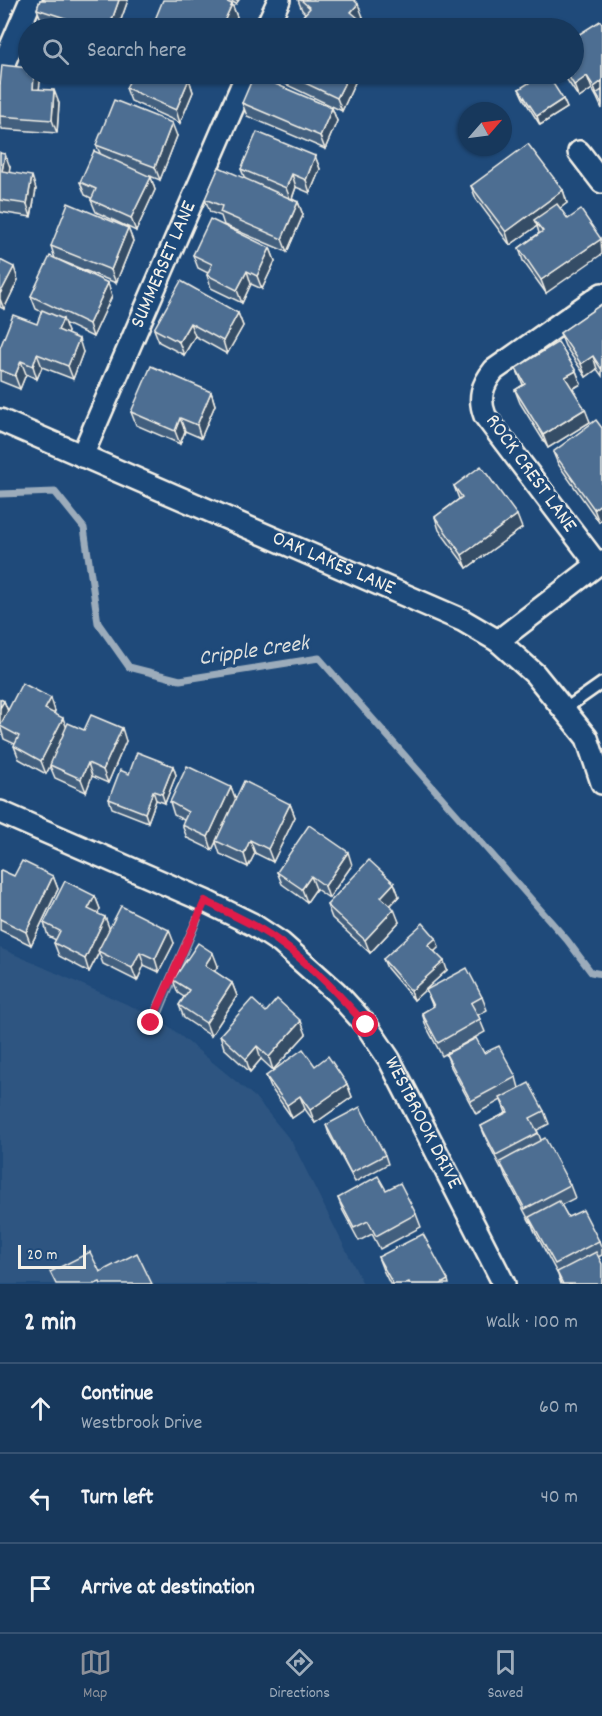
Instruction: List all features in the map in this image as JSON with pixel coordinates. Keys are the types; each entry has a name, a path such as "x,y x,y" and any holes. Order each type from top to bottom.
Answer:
{"street":[{"path":"23,18 31,0"},
{"path":"271,18 279,0"},
{"path":"0,72 18,30"},
{"name":"SUMMERSET LANE","path":"82,456 243,84"},
{"path":"579,152 602,182"},
{"name":"ROCK CREST LANE","path":"600,562 485,416 481,393 485,380 494,370 602,294"},
{"name":"OAK LAKES LANE","path":"0,420 462,620 498,641 535,674 587,738 602,783"},
{"path":"498,641 600,562"},
{"name":"WESTBROOK DRIVE","path":"0,812 205,901 252,924 281,943 336,992 366,1025 409,1094 504,1284"}],"lane":[{"path":"565,709 602,683"}],"path":[{"path":"151,1023 205,901"}],"shaded area":[{"path":"194,917 201,920 160,1019 150,1015"},
{"path":"0,948 160,1019 255,1097 292,1142 363,1284 0,1284"}],"building":[{"path":"40,0 119,0 113,18 65,18 37,9"},
{"path":"163,0 223,0 232,4 226,18 156,18"},
{"path":"301,0 354,0 358,4 351,12 358,18 305,18 303,16 310,8"},
{"path":"600,21 602,24 602,81 594,87 587,76 584,78 584,31"},
{"path":"2,65 18,67 18,84 33,84 33,89 54,90 52,120 0,116"},
{"path":"128,84 187,84 176,110 126,88"},
{"path":"250,84 275,84 332,108 320,136 242,103"},
{"path":"307,84 344,84 337,98"},
{"path":"527,84 553,84 563,99 537,116 519,89"},
{"path":"602,90 602,104 596,94"},
{"path":"114,100 172,123 155,167 96,145"},
{"path":"257,132 315,156 306,180 292,174 286,188 241,169"},
{"path":"528,144 563,190 506,232 471,186"},
{"path":"94,151 151,177 131,218 91,200 96,189 80,182"},
{"path":"0,153 5,154 2,171 32,176 27,204 0,200"},
{"path":"219,167 298,202 282,239 220,212 222,206 205,199"},
{"path":"68,203 128,228 111,270 51,246"},
{"path":"557,204 568,219 581,210 601,239 541,280 519,248 543,231 534,220"},
{"path":"210,219 270,248 257,276 247,271 237,290 207,275 212,264 193,255"},
{"path":"50,256 108,283 89,324 31,296"},
{"path":"0,260 14,267 0,294"},
{"path":"181,281 238,313 223,341 190,323 179,342 154,329"},
{"path":"602,304 602,370 593,356 581,364 560,333"},
{"path":"42,310 63,319 58,330 79,339 68,366 37,354 33,366 21,361 15,376 0,370 0,348 13,315 37,324"},
{"path":"558,342 576,371 565,377 585,409 543,435 515,390 525,384 516,368"},
{"path":"151,366 211,392 197,425 180,418 175,431 131,412"},
{"path":"596,420 602,428 602,503 594,509 553,452"},
{"path":"481,466 517,515 462,555 435,517 462,497 454,486"},
{"path":"22,683 51,698 45,709 63,718 41,761 14,746 19,736 0,726"},
{"path":"91,715 122,728 103,770 88,763 81,779 50,765 68,723 84,730"},
{"path":"137,752 173,766 162,794 153,791 145,813 109,799 120,770 129,774"},
{"path":"187,766 231,787 208,837 182,825 188,812 170,802"},
{"path":"244,781 290,804 268,849 250,840 244,854 216,841"},
{"path":"309,825 348,852 325,886 311,876 302,889 277,872"},
{"path":"369,860 394,883 381,897 394,909 365,940 327,905"},
{"path":"22,861 53,876 26,932 0,919 0,871 14,876"},
{"path":"65,881 95,896 88,909 105,917 85,959 54,943 60,931 44,923"},
{"path":"121,906 169,930 155,959 140,952 132,968 98,951"},
{"path":"423,923 436,938 428,945 444,961 411,991 383,959"},
{"path":"198,943 213,953 205,965 232,983 206,1023 179,1005 189,990 173,980"},
{"path":"467,968 482,997 471,1003 480,1019 438,1043 422,1013 434,1006 426,990"},
{"path":"252,999 266,1012 277,999 301,1021 269,1057 257,1046 246,1059 220,1035"},
{"path":"476,1038 484,1053 499,1046 516,1077 471,1101 446,1054"},
{"path":"303,1049 315,1066 328,1056 347,1084 310,1110 300,1096 287,1105 266,1076"},
{"path":"529,1083 544,1111 530,1118 538,1133 496,1155 481,1126 508,1112 500,1098"},
{"path":"360,1107 385,1155 351,1173 326,1125"},
{"path":"545,1138 570,1185 525,1209 500,1162"},
{"path":"378,1176 386,1190 400,1183 416,1214 376,1236 368,1221 354,1228 338,1198"},
{"path":"559,1201 568,1217 583,1210 599,1241 555,1264 529,1217"},
{"path":"423,1234 448,1280 441,1284 410,1284 409,1282 393,1284 378,1257"},
{"path":"90,1252 100,1272 137,1253 152,1284 101,1284 100,1282 56,1284 50,1272"},
{"path":"596,1252 602,1264 602,1284 563,1284 557,1272"}],"waterway":[{"name":"Cripple Creek","path":"0,494 55,492 84,528 98,623 129,667 180,680 319,658 567,940 591,972 602,974"}],"route":[{"path":"151,1023 205,901 252,924 281,943 305,962 366,1025"}]}
